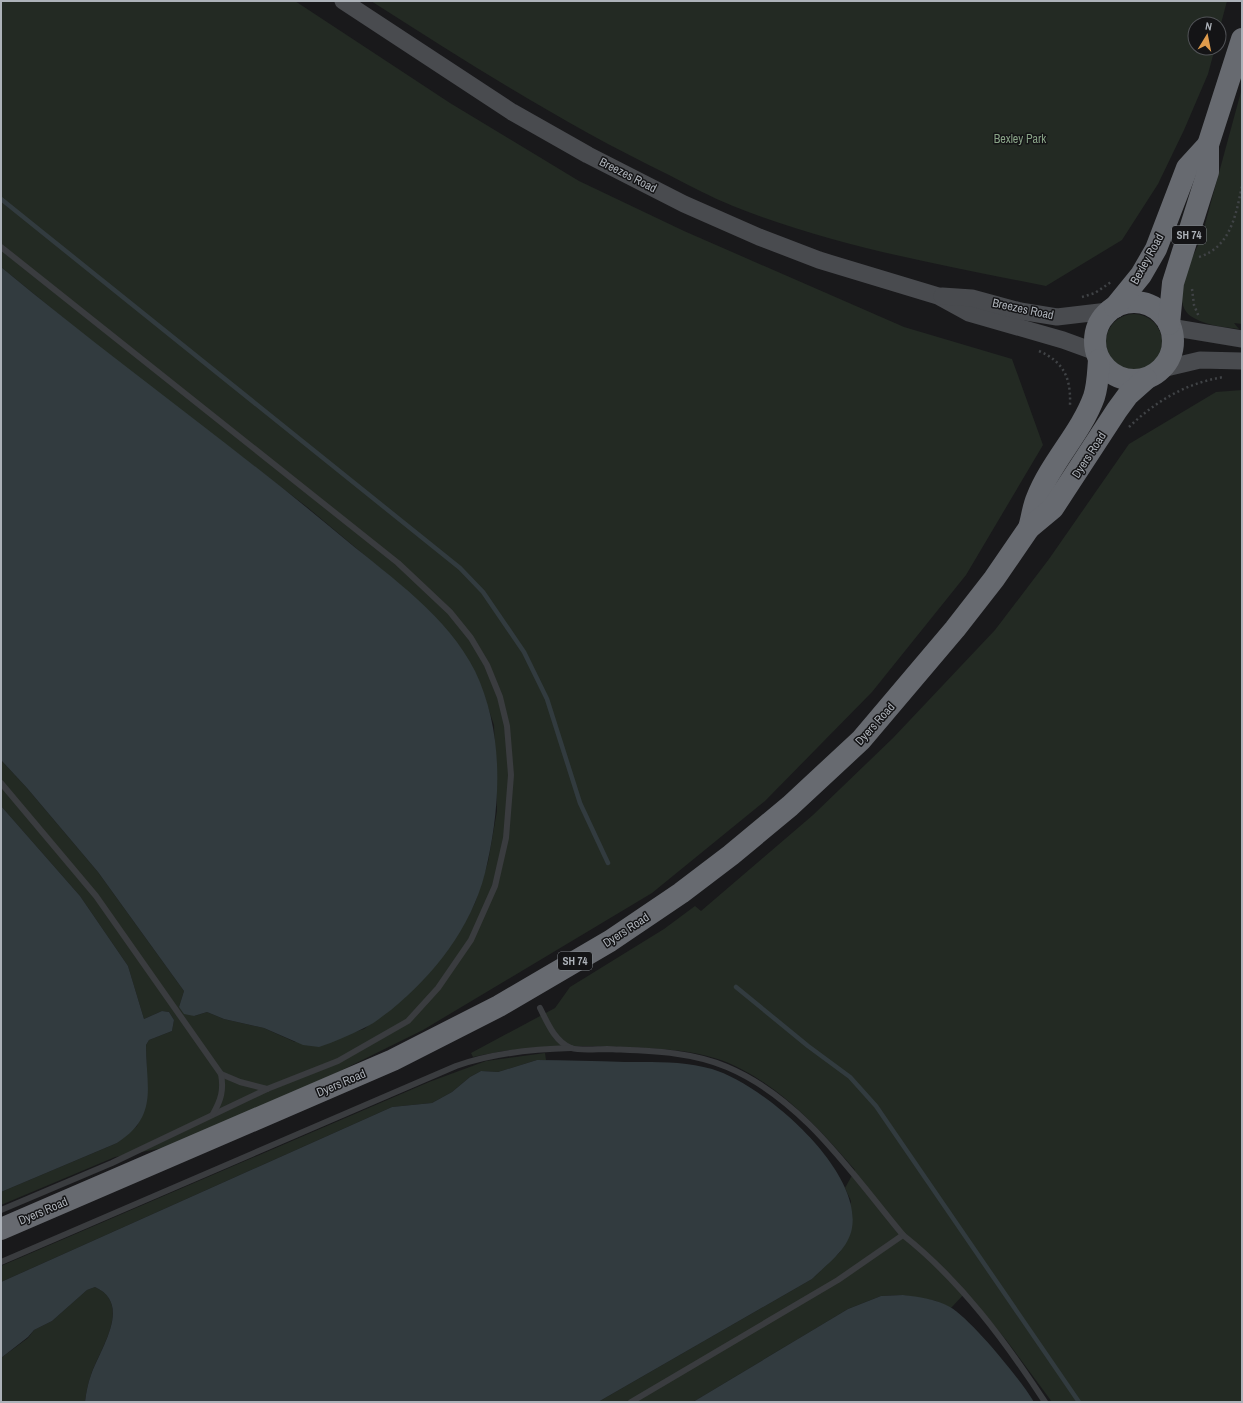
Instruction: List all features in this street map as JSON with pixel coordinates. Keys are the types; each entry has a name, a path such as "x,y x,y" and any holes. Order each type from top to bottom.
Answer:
{"highway":[{"name":"Bexley Road","path":"1170,326 1173,283 1208,172 1208,145 1242,39"},
{"name":"Bexley Road","path":"1111,309 1141,275 1156,249 1187,168 1208,145"},
{"path":"1111,309 1130,302 1146,304 1159,312 1170,326"},
{"name":"SH 74","path":"1097,356 1094,345 1096,330 1103,317 1111,309"},
{"name":"SH 74","path":"1154,374 1168,362 1172,349 1173,336 1170,326"},
{"path":"1097,356 1108,371 1119,378 1128,380 1154,374"},
{"name":"Dyers Road","path":"1029,528 1036,499 1057,460 1085,415 1093,398 1096,386 1097,356"},
{"name":"Dyers Road","path":"1,1229 393,1060 499,1006 645,918 731,855 790,806 861,740 964,618 994,579 1029,528 1053,508 1128,395 1154,374"}],"main road":[{"name":"Breezes Road","path":"343,1 512,112 588,155 684,204 759,237 818,260 938,296 969,313 1063,340 1097,356"},
{"name":"Breezes Road","path":"938,296 972,298 1026,312 1057,317 1111,309"},
{"path":"1170,326 1242,339"},
{"path":"1154,374 1200,360 1242,361"}],"lane":[{"path":"1,247 398,563 454,617 487,665 500,697 507,726 511,775 509,818 495,886 471,940 438,988 408,1021 338,1061 267,1089 112,1163 1,1210"},
{"path":"1,783 96,896 221,1074 223,1086 221,1099 213,1114"},
{"path":"540,1008 560,1041 572,1048"},
{"path":"1,1262 470,1061 512,1053 572,1048 644,1051 694,1056 710,1060 746,1076 777,1096 828,1145 903,1234 947,1273 994,1329 1046,1402"},
{"path":"221,1074 240,1082 267,1089"},
{"path":"631,1402 838,1280 903,1234"}],"path":[{"path":"1195,259 1210,252 1226,239 1235,218 1242,186"},
{"path":"1077,299 1095,293 1114,278"},
{"path":"1191,287 1194,305 1198,313"},
{"path":"1057,361 1069,384 1070,393"},
{"path":"1134,422 1145,412 1170,395 1198,382 1229,378"}],"green space":[{"path":"1,1 295,1 450,103 579,181 684,231 904,327 1012,359 1043,445 966,575 872,692 765,801 652,893 423,1030 330,1076 168,1147 115,1157 1,1205 1,1192 117,1143 137,1126 147,1101 146,1045 149,1040 172,1031 174,1020 169,1012 162,1011 144,1019 128,966 80,896 1,806 1,760 27,788 98,872 184,991 179,1007 194,1016 207,1012 224,1019 264,1028 295,1042 351,1033 364,1029 402,1000 424,979 456,937 475,903 488,862 497,811 494,725 483,693 453,638 430,612 307,507 100,348 1,267"},
{"name":"Bexley Park","path":"371,1 1227,1 1223,16 1187,16 1187,56 1213,56 1208,74 1184,130 1158,184 1122,240 1046,286 927,262 848,243 771,220 733,206 630,156 480,70"},
{"path":"1242,88 1242,324 1234,323 1239,329 1222,327 1199,321 1194,318 1186,312 1182,303 1182,292 1188,269 1201,239"},
{"path":"1129,314 1139,314 1154,322 1160,331 1162,342 1160,353 1154,362 1139,370 1129,370 1118,365 1111,358 1106,347 1106,337 1111,326 1118,319"},
{"path":"1242,390 1242,1402 1052,1402 1007,1341 966,1292 951,1308 936,1301 903,1295 881,1296 848,1309 693,1402 598,1402 812,1279 840,1252 851,1201 845,1188 855,1170 804,1115 775,1090 743,1070 715,1058 701,1054 672,1050 608,1046 531,1048 473,1057 471,1053 555,1008 570,987 664,929 695,906 701,911 813,815 893,738 995,630 1049,559 1129,444 1216,392"},
{"path":"545,1053 546,1060 537,1060 498,1072 481,1071 470,1077 452,1092 432,1103 392,1107 1,1282 1,1266 429,1082 486,1061"},
{"path":"95,1287 106,1295 112,1304 113,1315 111,1328 90,1378 85,1402 1,1402 1,1358 28,1338 34,1330 52,1321 87,1290"}],"shaded area":[{"path":"1,267 304,505 400,584 450,633 464,651 475,671 485,695 491,720 496,745 497,771 497,797 494,822 485,873 479,893 470,913 449,949 422,982 391,1010 371,1024 336,1041 319,1047 303,1045 264,1028 224,1019 207,1012 194,1016 184,1014 179,1007 184,991 98,872 27,788 1,760"},
{"path":"1,806 80,896 128,966 144,1019 162,1011 169,1012 174,1020 172,1031 149,1040 146,1045 148,1087 145,1111 139,1122 130,1133 117,1143 1,1192"},
{"path":"537,1060 658,1062 701,1066 733,1078 757,1092 781,1110 805,1132 826,1156 842,1180 851,1205 852,1228 850,1236 842,1250 812,1279 598,1402 85,1402 90,1378 111,1328 113,1315 112,1304 106,1295 95,1287 87,1290 52,1321 34,1330 28,1337 1,1358 1,1282 392,1107 432,1103 452,1092 470,1077 481,1071 498,1072"},
{"path":"903,1295 939,1302 950,1307 959,1314 995,1351 1018,1379 1034,1402 693,1402 848,1309 881,1296"}],"waterway":[{"path":"1,199 460,568 483,592 524,652 547,699 580,803 608,863"},
{"path":"736,987 808,1046 850,1077 876,1106 1079,1402"}]}
